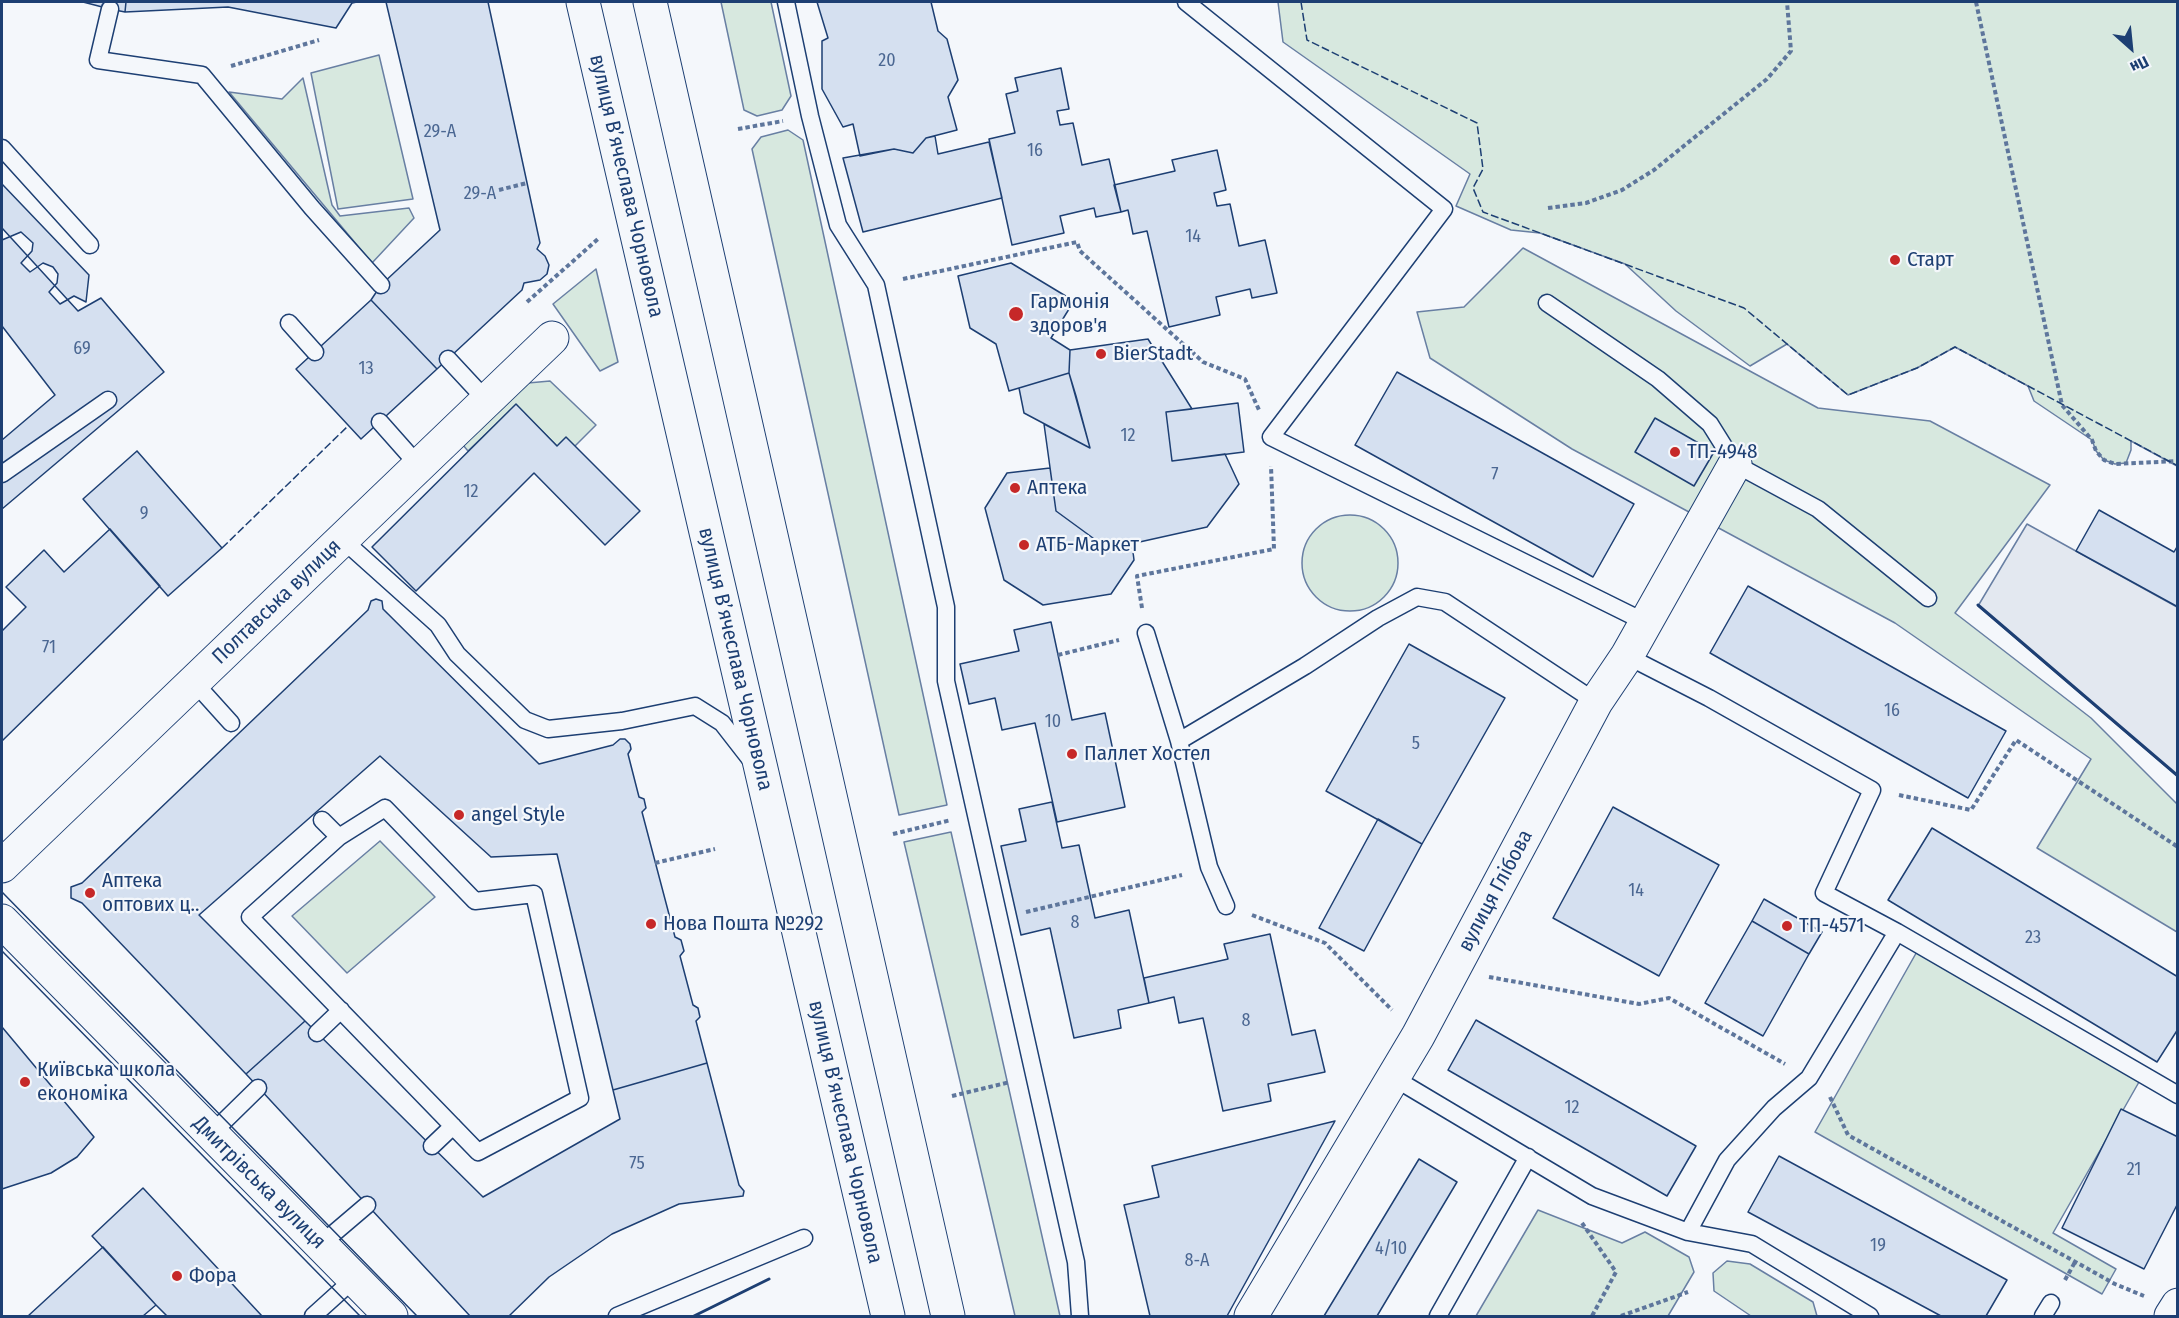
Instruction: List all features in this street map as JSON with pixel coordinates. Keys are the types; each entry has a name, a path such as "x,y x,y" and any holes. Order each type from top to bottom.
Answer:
{"main road":[{"name":"вулиця Вʼячеслава Чорновола","path":"583,2 888,1317"},
{"path":"650,2 948,1317"},
{"name":"Полтавська вулиця","path":"2,866 552,338"},
{"name":"вулиця Глібова","path":"1251,1317 1419,1036 1596,702 1626,656 1735,464"},
{"name":"Дмитрівська вулиця","path":"2,921 391,1317"}],"lane":[{"path":"786,2 810,116 838,225 876,285 946,607 946,681 1076,1262 1080,1317"},
{"path":"1186,2 1444,209 1271,437 1645,622"},
{"path":"110,9 98,60 202,75 312,208 381,285"},
{"path":"2,148 90,245"},
{"path":"1547,303 1658,379 1710,424 1735,464 1818,509 1928,598"},
{"path":"289,323 315,352"},
{"path":"448,359 487,401"},
{"path":"2,474 108,400"},
{"path":"380,422 418,466"},
{"path":"342,539 438,625 457,654 525,720 549,729 622,720 695,706 722,723 746,751 766,793"},
{"path":"1179,741 1305,666 1378,618 1417,597 1444,602 1596,702"},
{"path":"1146,633 1179,741 1209,867 1226,906"},
{"path":"1626,656 1709,698 1872,790 1824,893 1897,932 2178,1095"},
{"path":"194,682 231,723"},
{"path":"385,808 475,901 534,894 580,1098 478,1152 250,917 339,837 385,808"},
{"path":"322,819 339,837"},
{"path":"1688,1232 1727,1160 1774,1108 1809,1078 1897,932"},
{"path":"317,1033 340,1010"},
{"path":"1394,1078 1592,1196 1688,1232 1752,1244 1870,1317"},
{"path":"211,1134 258,1088"},
{"path":"432,1146 453,1126"},
{"path":"1438,1317 1528,1157"},
{"path":"320,1245 367,1206"},
{"path":"617,1317 804,1238"},
{"path":"313,1317 354,1279"}],"path":[{"path":"1548,208 1586,203 1622,190 1654,170 1767,79 1791,51 1792,28 1787,2"},
{"path":"1976,2 2062,405 2092,440 2096,451 2104,460 2115,464 2178,461"},
{"path":"202,75 319,40"},
{"path":"738,129 810,116"},
{"path":"499,190 527,183"},
{"path":"527,302 599,238"},
{"path":"876,285 1077,242 1080,251 1203,362 1245,379"},
{"path":"1058,655 1146,633 1137,576 1274,549"},
{"path":"1872,790 1971,810 2016,740 2178,847"},
{"path":"893,834 974,814"},
{"path":"655,863 714,849"},
{"path":"998,919 1209,867"},
{"path":"1226,906 1272,921 1325,943 1419,1036"},
{"path":"1452,972 1518,980 1639,1004 1669,998 1809,1078"},
{"path":"952,1096 1033,1077"},
{"path":"1826,1089 1848,1135 2115,1284 2166,1307"},
{"path":"1576,1215 1616,1272 1592,1317"},
{"path":"1622,1317 1688,1292"}],"shaded area":[{"path":"721,2 771,2 791,96 782,110 757,116 744,110"},
{"name":"Старт","path":"1278,2 2177,2 2177,466 2131,441 2131,450 2126,463 2115,464 2104,460 2096,451 2092,440 2034,401 2028,386 1955,347 1917,368 1848,395 1787,344 1750,366 1676,311 1625,264 1540,233 1511,230 1456,206 1470,174 1283,42"},
{"path":"379,55 413,199 338,209 311,73"},
{"path":"303,78 332,205 340,216 409,208 414,218 372,263 229,92 282,99"},
{"path":"788,130 803,140 947,805 899,815 752,149 761,137"},
{"path":"1523,248 1818,408 1930,421 2050,485 1955,613 2091,718 2177,804 2177,932 2037,848 2091,759 1895,623 1572,449 1430,358 1417,312 1464,307"},
{"path":"596,269 618,362 600,371 553,304"},
{"path":"550,381 596,425 575,446 557,446 516,405 468,451 463,445 528,383"},
{"path":"1341,515 1359,515 1377,523 1390,536 1398,554 1395,582 1377,603 1359,611 1341,611 1323,603 1310,590 1302,572 1302,554 1310,536 1323,523"},
{"path":"2027,524 2177,607 2177,776 1978,606"},
{"path":"951,832 1060,1316 1015,1316 904,842"},
{"path":"380,841 435,897 347,973 292,916"},
{"path":"1919,948 2143,1075 2053,1233 2116,1269 2102,1294 1815,1132"},
{"path":"1538,1210 1622,1243 1645,1232 1689,1257 1694,1272 1668,1316 1476,1316"},
{"path":"1727,1261 1750,1264 1813,1302 1817,1316 1751,1316 1714,1291 1713,1273"}],"building":[{"path":"83,2 126,2 125,12 110,9"},
{"path":"126,2 357,2 352,3 336,28 228,7 125,12"},
{"path":"386,2 488,2 540,243 537,249 545,256 549,265 547,274 540,280 524,283 522,290 437,369 371,300 381,285 440,230"},
{"path":"817,2 931,2 938,31 947,39 958,80 948,97 957,130 926,138 913,153 894,149 860,156 853,124 843,127 822,89 822,41 828,38"},
{"path":"1061,68 1069,109 1057,111 1060,125 1073,123 1082,165 1109,159 1121,212 1096,217 1094,208 1060,216 1064,233 1012,245 989,139 1015,133 1006,94 1018,91 1015,78"},
{"path":"935,136 938,154 989,142 1002,198 863,232 843,158 894,149 913,153 926,138"},
{"path":"1217,150 1226,190 1214,193 1217,206 1230,204 1239,246 1265,240 1277,293 1252,298 1250,289 1216,297 1220,315 1169,327 1147,231 1133,234 1128,210 1121,212 1114,185 1175,171 1172,160"},
{"path":"2,184 89,275 86,302 74,296 60,304 49,292 57,283 58,274 53,267 43,263 30,272 21,263 32,251 33,243 21,232 2,240"},
{"path":"2,228 78,311 101,298 164,372 2,509 2,440 55,395 2,326"},
{"name":"Гармонія здоров'я","path":"1011,263 1074,301 1051,338 1070,350 1069,373 1009,391 996,344 970,328 958,276"},
{"path":"371,300 437,369 361,439 296,369"},
{"path":"1148,339 1192,409 1166,412 1172,461 1225,454 1239,484 1207,527 1108,549 1056,511 1044,424 1090,448 1069,373 1070,350"},
{"path":"1397,372 1634,504 1593,577 1355,445"},
{"path":"1069,373 1090,448 1024,413 1019,388"},
{"path":"1238,403 1244,452 1172,461 1166,412"},
{"path":"516,404 557,446 566,437 640,511 605,545 534,473 416,591 372,547"},
{"name":"ТП-4948","path":"1655,418 1714,452 1694,486 1635,452"},
{"path":"137,451 222,548 168,596 83,499"},
{"path":"1050,468 1056,511 1108,549 1132,544 1134,560 1111,594 1043,605 1004,580 985,508 1007,473"},
{"path":"2099,510 2174,552 2178,545 2178,607 2076,551"},
{"path":"110,529 160,586 2,741 2,631 26,607 6,587 44,550 64,572"},
{"path":"1748,586 2006,731 1968,798 1710,653"},
{"path":"376,599 382,601 383,609 539,764 613,745 620,739 625,739 630,744 631,749 628,754 639,797 644,799 646,808 642,812 675,937 681,940 684,951 680,956 693,1005 698,1008 700,1017 696,1021 707,1063 613,1090 557,854 491,857 380,756 199,915 305,1021 246,1074 82,903 71,898 71,887 82,883 368,610 371,601"},
{"path":"1051,622 1072,720 1105,713 1125,807 1057,822 1035,723 1002,730 995,698 969,704 960,664 1019,651 1014,630"},
{"path":"1409,644 1505,698 1422,844 1326,791"},
{"path":"1052,802 1062,848 1079,845 1095,918 1129,910 1149,1003 1118,1010 1121,1028 1074,1038 1050,928 1021,935 1001,846 1026,841 1019,809"},
{"path":"1613,807 1719,865 1659,976 1553,918"},
{"path":"1378,819 1422,844 1364,951 1319,928"},
{"path":"1932,828 2178,977 2178,1029 2157,1062 1888,900"},
{"name":"ТП-4571","path":"1764,899 1822,932 1809,954 1752,921"},
{"path":"1752,921 1809,954 1763,1036 1705,1003"},
{"path":"1270,934 1292,1035 1315,1030 1325,1072 1268,1084 1271,1101 1223,1111 1203,1018 1179,1023 1174,997 1149,1003 1144,978 1228,959 1224,944"},
{"path":"1476,1020 1696,1146 1667,1196 1448,1070"},
{"path":"305,1021 483,1197 620,1119 613,1090 707,1063 739,1185 744,1191 743,1196 679,1204 612,1234 549,1277 509,1316 470,1316 246,1074"},
{"name":"Київська школа економіка","path":"2,1027 94,1137 77,1157 51,1173 2,1189"},
{"path":"2121,1109 2178,1137 2178,1203 2144,1269 2062,1228"},
{"path":"1335,1121 1227,1316 1150,1316 1124,1205 1159,1197 1152,1166"},
{"path":"1779,1156 2007,1280 1986,1316 1941,1316 1748,1212"},
{"path":"1419,1159 1457,1182 1377,1316 1324,1316"},
{"name":"Фора","path":"143,1188 262,1316 167,1316 156,1305 92,1236"},
{"path":"103,1247 156,1305 143,1316 28,1316"}],"tram line":[{"path":"2,892 417,1316"},
{"path":"2,951 360,1316"}],"fence":[{"path":"1301,2 1307,40 1477,123 1483,169 1473,188 1483,212 1744,308 1848,395 1917,368 1955,347 2178,466"},
{"path":"222,548 348,426"}],"wall":[{"path":"1978,605 2178,776"},
{"path":"694,1316 769,1279"}],"place":[{"name":"Старт","path":"1895,260"},
{"name":"Гармонія здоров'я","path":"1016,314"},
{"name":"BierStadt","path":"1101,354"},
{"name":"ТП-4948","path":"1675,452"},
{"name":"Аптека","path":"1015,488"},
{"name":"АТБ-Маркет","path":"1024,545"},
{"name":"Паллет Хостел","path":"1072,754"},
{"name":"angel Style","path":"459,815"},
{"name":"Аптека оптових ц..","path":"90,893"},
{"name":"Нова Пошта №292","path":"651,924"},
{"name":"ТП-4571","path":"1787,926"},
{"name":"Київська школа економіка","path":"25,1082"},
{"name":"Фора","path":"177,1276"}]}
